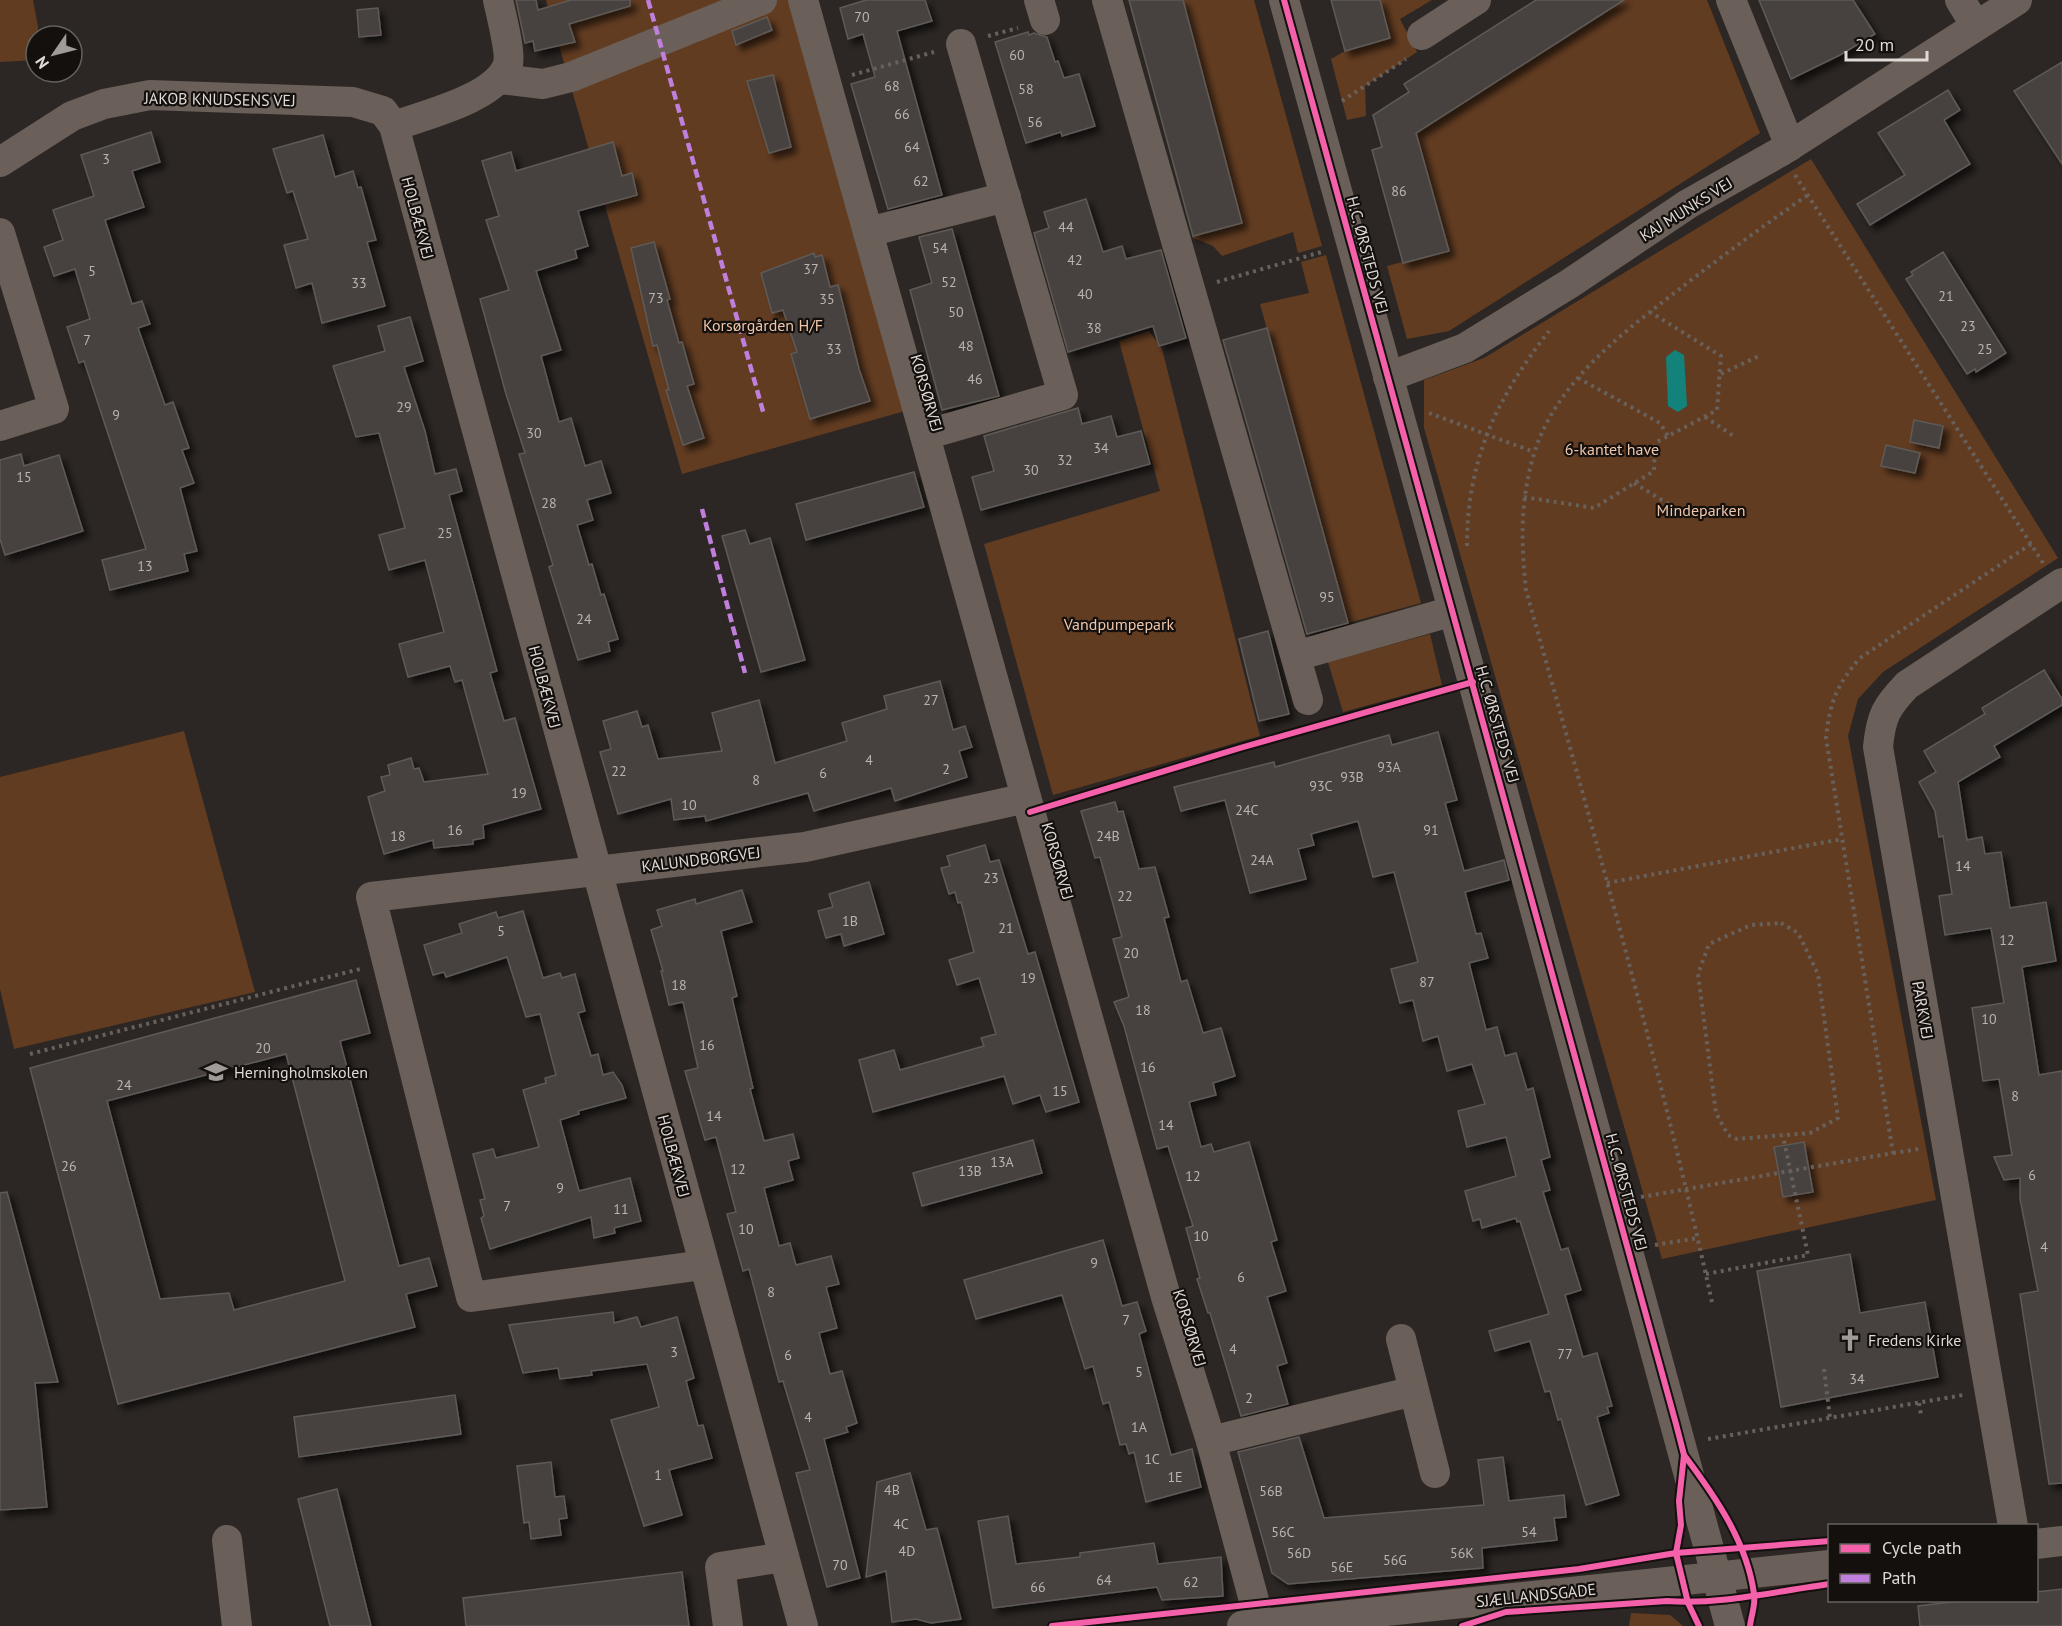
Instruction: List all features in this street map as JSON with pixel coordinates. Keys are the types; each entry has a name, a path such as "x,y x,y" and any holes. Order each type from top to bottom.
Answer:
{"street":[{"path":"388,119 483,92 500,78 509,62 498,0"},
{"path":"500,78 543,84 572,77 762,0"},
{"name":"KORSØRVEJ","path":"803,0 1163,1286 1211,1441 1255,1604 1250,1625"},
{"path":"1107,0 1308,700"},
{"name":"H.C. ØRSTEDS VEJ","path":"1284,0 1648,1320 1714,1577 1730,1626"},
{"path":"1422,35 1476,0"},
{"path":"1731,0 1785,149"},
{"path":"1960,0 1976,26"},
{"name":"KAJ MUNKS VEJ","path":"1391,388 1465,348 1569,284 1688,204 1785,149 2017,0"},
{"name":"KORSØRVEJ","path":"925,435 1063,395 962,44"},
{"name":"JAKOB KNUDSENS VEJ","path":"0,162 72,116 104,104 150,95 353,102 388,119"},
{"name":"HOLBÆKVEJ","path":"388,119 803,1626"},
{"path":"868,232 1006,197"},
{"path":"0,233 54,409 0,426"},
{"name":"PARKVEJ","path":"2013,1524 1878,747 1880,721 1890,704 1907,685 2060,585"},
{"path":"1296,656 1453,611"},
{"name":"KALUNDBORGVEJ","path":"387,962 371,897 805,847 1026,798"},
{"path":"387,962 471,1297 704,1265"},
{"path":"1401,1339 1435,1473"},
{"path":"1211,1441 1414,1390"},
{"path":"227,1540 237,1626"},
{"path":"2038,1544 2062,1541"},
{"path":"728,1626 720,1567 784,1557"},
{"name":"SJÆLLANDSGADE","path":"1250,1625 1828,1565"}],"path":[{"path":"1316,118 1417,52 1422,35"},
{"path":"1785,149 1808,195 2031,544 2060,585"},
{"path":"1712,1302 1687,1188 1607,883 1526,590 1521,543 1524,497 1534,452 1553,412 1578,378 1608,347 1650,312 1808,195"},
{"path":"1190,290 1351,244"},
{"path":"1524,497 1594,508 1654,471 1655,442 1717,410 1721,356 1650,312"},
{"path":"1467,549 1469,509 1476,462 1486,435 1502,398 1552,328"},
{"path":"1720,374 1761,355"},
{"path":"1578,378 1660,423 1668,436"},
{"path":"1391,388 1486,435 1534,452"},
{"path":"1705,417 1735,437"},
{"path":"1634,483 1670,505"},
{"path":"1640,1208 1637,1198 1893,1153 1826,738 1829,707 1844,677 1860,658 2031,544"},
{"path":"1607,883 1842,839"},
{"path":"1780,923 1798,933 1818,974 1838,1118 1810,1133 1784,1136 1737,1139 1728,1135 1716,1113 1698,974 1708,944 1751,925 1780,923"},
{"path":"30,1054 387,962"},
{"path":"1706,1274 1808,1255 1784,1136"},
{"path":"1649,1236 1652,1246 1698,1238"},
{"path":"1824,1369 1830,1418"},
{"path":"1705,1428 1708,1439 1990,1390"},
{"path":"1919,1402 1921,1414"}],"green space":[{"path":"0,0 33,0 37,24 24,24 24,61 0,62"},
{"name":"Korsørgården H/F","path":"546,0 791,0 912,409 682,474"},
{"path":"1183,0 1254,0 1322,246 1298,253 1293,232 1222,256 1213,246 1191,237 1242,223"},
{"path":"1380,0 1432,0 1400,19 1417,52 1365,86 1366,116 1347,120 1331,59 1345,51 1390,38"},
{"path":"1624,0 1707,0 1760,133 1449,331 1407,339 1387,266 1449,250 1416,133"},
{"name":"Mindeparken","path":"1811,159 2058,558 1883,672 1858,699 1848,736 1936,1200 1662,1259 1424,428 1424,380 1484,358"},
{"path":"1326,255 1421,603 1348,623 1260,304 1309,293 1301,262"},
{"name":"Vandpumpepark","path":"1149,331 1162,349 1260,736 1053,795 984,544 1160,491 1119,341"},
{"path":"1430,634 1442,685 1343,712 1328,662"},
{"path":"184,731 255,992 14,1049 0,989 0,777"},
{"path":"1631,1613 1670,1615 1683,1626 1629,1626"}],"water":[{"path":"1675,350 1684,355 1687,406 1678,412 1668,406 1666,357"}],"building":[{"path":"516,0 536,0 538,10 571,0 630,0 630,6 569,24 575,42 535,51 533,41 525,43"},
{"path":"866,0 925,0 932,21 897,31 942,195 888,209 851,84 875,77 863,34 848,39 840,8"},
{"path":"1129,0 1183,0 1242,223 1193,236"},
{"path":"1331,0 1380,0 1390,38 1345,51"},
{"path":"1536,0 1624,0 1416,133 1449,251 1403,263 1372,150 1382,147 1373,115 1409,92 1404,84"},
{"path":"1759,0 1853,0 1875,34 1840,55 1791,79"},
{"path":"378,8 381,35 359,37 357,10"},
{"path":"767,17 772,30 736,45 732,31"},
{"path":"1028,32 1029,35 1034,33 1047,37 1055,62 1058,61 1064,78 1079,74 1095,126 1062,136 1061,132 1026,143 995,42"},
{"path":"2062,62 2062,164 2014,91"},
{"path":"773,75 791,147 769,153 747,81"},
{"path":"1948,90 1960,110 1944,120 1970,164 1870,225 1857,204 1905,175 1878,133"},
{"path":"151,132 160,162 132,171 144,207 105,220 132,304 142,301 150,324 138,328 165,405 173,402 189,448 182,450 194,483 180,488 197,551 184,554 188,571 110,590 102,560 146,549 84,361 79,363 67,327 90,319 75,269 54,276 44,247 63,240 53,210 94,196 81,155"},
{"path":"323,135 335,177 353,171 358,188 361,187 376,240 367,242 385,306 322,323 312,283 296,288 284,245 308,239 293,191 287,193 273,149"},
{"path":"613,142 622,176 632,173 637,195 578,211 588,246 575,250 577,258 536,271 561,350 541,356 559,422 571,418 585,466 601,461 611,493 587,500 593,520 577,525 589,565 592,564 601,595 604,594 618,639 608,642 610,651 578,660 549,567 553,565 519,454 525,453 480,299 509,290 486,220 499,216 482,161 511,152 516,171"},
{"path":"1086,199 1103,252 1122,246 1126,259 1161,250 1186,338 1159,346 1153,326 1068,352 1034,233 1049,228 1044,212"},
{"path":"952,229 999,396 942,410 910,290 932,283 919,237"},
{"path":"654,242 670,299 667,300 679,343 682,342 694,384 687,386 704,438 683,445 666,390 669,390 657,345 653,346 631,248"},
{"path":"1943,252 2006,353 1976,372 1975,369 1967,374 1906,279 1913,275 1911,272"},
{"path":"814,253 815,257 822,255 830,287 838,285 859,369 870,401 810,419 791,354 797,352 783,310 772,313 761,273"},
{"path":"410,317 423,361 404,367 425,431 435,474 456,469 462,491 449,495 497,671 490,673 504,721 515,718 541,809 483,825 484,838 473,840 473,844 434,848 433,840 384,854 368,797 385,791 381,777 390,775 388,765 411,758 414,769 419,768 424,782 488,774 462,680 455,682 450,666 408,677 399,644 444,632 425,560 389,570 379,535 405,528 379,433 356,437 333,366 385,351 378,326"},
{"path":"1267,328 1348,623 1307,634 1223,340"},
{"path":"1078,408 1082,424 1111,416 1117,437 1141,431 1150,464 981,510 972,477 994,471 984,436"},
{"path":"1914,420 1943,426 1939,448 1910,442"},
{"path":"1886,445 1920,453 1915,473 1881,466"},
{"path":"21,454 24,466 59,455 83,531 5,555 0,539 0,460"},
{"path":"914,472 924,507 806,540 796,504"},
{"path":"745,530 750,544 770,538 805,660 761,672 722,536"},
{"path":"1268,631 1289,714 1259,721 1239,639"},
{"path":"2044,670 2062,699 2062,705 1994,746 2000,757 1958,782 1967,840 1982,837 1985,854 2001,852 2010,908 2046,902 2056,961 2022,967 2039,1075 2062,1071 2062,1483 2049,1484 2020,1294 2038,1291 2020,1199 2020,1178 2004,1180 1994,1157 2012,1155 1999,1079 1983,1081 1972,1008 2004,1003 1991,928 1945,935 1939,896 1952,894 1943,836 1939,837 1935,811 1919,782 1936,772 1924,751 1985,714 1982,708"},
{"path":"940,681 953,730 965,726 972,747 959,751 967,777 895,801 891,788 814,811 808,793 706,821 705,816 674,820 671,799 618,814 600,752 611,749 603,721 637,711 642,727 648,725 658,759 722,751 712,713 759,700 775,763 847,741 842,723 887,709 884,696"},
{"path":"1438,732 1457,800 1445,803 1464,871 1504,860 1509,880 1465,892 1476,934 1481,933 1488,958 1469,963 1486,1030 1497,1027 1505,1056 1516,1053 1527,1090 1533,1088 1550,1157 1541,1160 1550,1190 1543,1192 1561,1250 1568,1248 1581,1290 1565,1295 1583,1357 1597,1353 1612,1406 1607,1407 1609,1413 1597,1417 1619,1495 1586,1505 1561,1419 1558,1420 1550,1391 1545,1392 1530,1341 1495,1351 1489,1331 1549,1314 1520,1221 1517,1222 1516,1218 1482,1228 1480,1219 1473,1221 1465,1191 1516,1176 1506,1137 1467,1147 1458,1111 1485,1104 1472,1064 1447,1071 1438,1036 1423,1041 1413,1000 1400,1003 1391,969 1418,962 1394,872 1373,877 1358,821 1311,834 1314,845 1298,849 1306,879 1250,893 1225,800 1181,811 1174,787 1274,762 1275,767 1389,735 1392,745"},
{"path":"1115,802 1118,812 1123,811 1139,869 1155,867 1169,917 1164,918 1181,982 1187,980 1203,1033 1221,1028 1235,1076 1213,1083 1216,1095 1189,1102 1201,1147 1211,1144 1214,1152 1249,1142 1277,1240 1271,1242 1286,1291 1267,1297 1287,1363 1277,1366 1288,1404 1241,1416 1210,1313 1208,1313 1197,1279 1200,1278 1186,1228 1193,1226 1168,1146 1157,1149 1124,1026 1114,1002 1129,997 1113,939 1122,937 1100,857 1095,858 1081,811"},
{"path":"985,845 990,862 999,860 1028,954 1035,952 1079,1102 1046,1112 1040,1095 1013,1104 1004,1076 873,1112 859,1060 894,1050 900,1070 984,1046 981,1038 996,1034 979,978 957,985 949,960 974,952 961,902 958,903 955,892 949,894 941,868 950,866 947,856"},
{"path":"869,882 884,934 844,946 841,934 826,938 818,911 833,907 829,894"},
{"path":"742,890 752,922 721,931 737,996 732,998 753,1088 750,1089 764,1141 793,1134 799,1158 788,1161 793,1180 764,1188 779,1246 790,1243 796,1265 831,1256 839,1284 826,1287 837,1328 819,1333 830,1374 842,1371 857,1423 846,1427 848,1432 824,1439 860,1578 827,1587 796,1473 810,1470 783,1381 779,1382 749,1269 743,1271 727,1214 736,1212 716,1137 705,1140 685,1071 698,1068 683,1002 669,1005 661,971 663,971 651,930 662,926 657,910 695,899 696,904"},
{"path":"523,911 543,978 560,973 562,978 575,974 585,1011 578,1013 591,1056 598,1054 603,1075 613,1072 622,1085 626,1098 578,1111 579,1114 560,1120 579,1191 630,1178 641,1221 614,1228 615,1233 594,1238 591,1217 490,1249 481,1218 484,1216 480,1200 485,1199 473,1154 493,1149 496,1158 539,1147 523,1090 546,1083 545,1078 556,1075 540,1014 526,1017 507,957 446,977 444,972 433,975 424,945 462,933 459,924 496,912 498,918"},
{"path":"356,980 370,1033 340,1041 399,1266 429,1258 437,1286 406,1294 415,1327 118,1404 30,1068","holes":["286,1054 345,1281 234,1310 229,1293 160,1299 107,1101"]},
{"path":"1033,1140 1042,1173 922,1206 913,1173"},
{"path":"1804,1142 1813,1192 1783,1197 1774,1147"},
{"path":"7,1192 58,1382 35,1383 47,1507 0,1510 0,1193"},
{"path":"1103,1240 1122,1306 1137,1302 1146,1331 1139,1334 1171,1455 1192,1449 1201,1487 1146,1502 1134,1452 1129,1454 1126,1444 1120,1445 1109,1402 1103,1404 1093,1366 1085,1369 1062,1295 976,1319 964,1280"},
{"name":"Fredens Kirke","path":"1850,1254 1860,1313 1925,1302 1938,1377 1781,1407 1757,1271"},
{"path":"613,1312 614,1323 637,1317 641,1327 677,1317 694,1378 686,1381 698,1426 703,1425 712,1458 669,1470 682,1515 644,1526 611,1420 659,1407 647,1364 591,1371 592,1375 560,1379 558,1368 523,1373 509,1325"},
{"path":"455,1395 461,1434 299,1457 294,1417"},
{"path":"1299,1437 1324,1518 1484,1505 1478,1460 1503,1457 1509,1501 1564,1495 1566,1517 1554,1518 1557,1540 1482,1548 1483,1568 1288,1584 1272,1573 1238,1452"},
{"path":"551,1462 555,1497 564,1496 567,1518 559,1519 561,1535 531,1539 529,1522 524,1523 517,1466"},
{"path":"910,1473 926,1530 937,1528 961,1619 931,1623 916,1619 892,1622 886,1571 866,1577 877,1482"},
{"path":"337,1489 371,1626 330,1626 298,1499"},
{"path":"1008,1516 1016,1564 1080,1557 1080,1553 1154,1543 1158,1564 1221,1557 1223,1596 1162,1600 1157,1587 993,1608 978,1521"},
{"path":"682,1572 689,1626 466,1626 463,1598"},
{"path":"2062,1589 2062,1626 1920,1626 1918,1606 1951,1602 2038,1602 2038,1592"}],"marked path":[{"path":"648,0 764,415"},
{"path":"702,509 745,673"}],"cycle path":[{"path":"1284,0 1684,1455 1679,1501 1681,1525 1676,1553 1688,1603 1699,1626"},
{"path":"1030,812 1240,748 1473,682"},
{"path":"1684,1455 1718,1503 1744,1556 1754,1598 1750,1626"},
{"path":"1052,1626 1579,1569 1676,1553 1828,1541"},
{"path":"1462,1626 1506,1612 1667,1601 1708,1601 1828,1584"}],"place":[{"name":"Herningholmskolen","path":"216,1072"},
{"name":"Fredens Kirke","path":"1850,1340"}],"park label":[{"name":"6-kantet have","path":"1612,449"}]}
